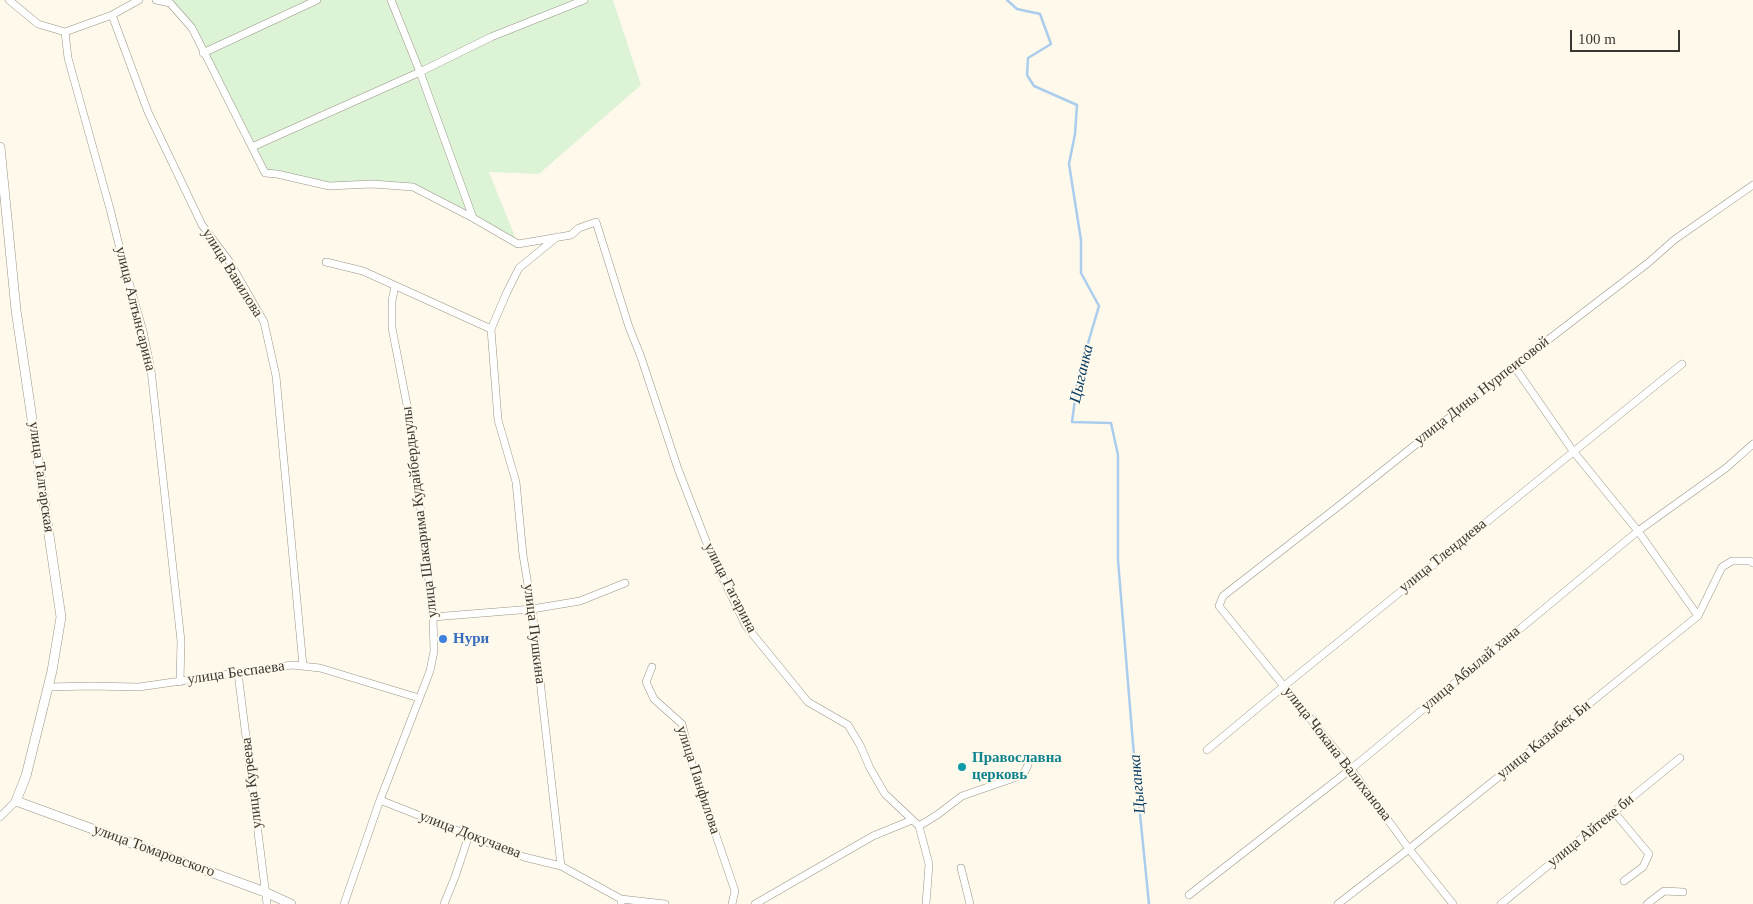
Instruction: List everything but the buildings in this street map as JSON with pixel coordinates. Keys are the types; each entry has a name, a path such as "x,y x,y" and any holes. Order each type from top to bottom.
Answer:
{"street":[{"path":"10,0 38,24 65,32 112,16 140,0"},
{"path":"156,0 170,3 192,28 265,173 329,186 372,184 413,187 518,244 557,237"},
{"path":"203,53 318,0"},
{"path":"391,0 420,72 473,218"},
{"path":"252,147 420,72 491,36 584,0"},
{"name":"улица Вавилова","path":"112,16 148,112 202,225 229,262 264,322 276,376 303,666"},
{"name":"улица Алтынсарина","path":"65,32 68,58 143,331 151,370 181,641 180,682"},
{"name":"улица Талгарская","path":"0,148 16,310 61,618 52,671 26,776 16,801"},
{"name":"улица Дины Нурпеисовой","path":"1219,606 1223,596 1514,366 1648,263 1674,240 1753,185"},
{"name":"улица Гагарина","path":"557,237 571,235 580,228 596,222 629,327 678,469 712,554 746,626 808,702 848,725 885,794 919,826"},
{"name":"улица Пушкина","path":"557,237 519,268 491,330 498,420 516,482 523,555 532,609 561,866"},
{"path":"326,262 363,271 491,330"},
{"name":"улица Шакарима Кудайбердыулы","path":"344,904 380,800 430,671 434,651 433,616 407,405 392,328 392,301 395,286"},
{"name":"улица Тлендиева","path":"1207,750 1682,364"},
{"path":"1514,366 1573,451 1638,531 1698,616"},
{"name":"улица Абылай хана","path":"1188,895 1351,769 1638,531 1726,468 1753,444"},
{"name":"улица Казыбек Би","path":"1338,904 1698,616 1722,567 1732,561 1750,561 1753,563"},
{"path":"433,616 532,609 580,600 625,583"},
{"name":"улица Чокана Валиханова","path":"1219,606 1351,769 1409,849 1453,904"},
{"name":"улица Беспаева","path":"48,687 139,688 292,665 320,668 419,698"},
{"name":"улица Панфилова","path":"652,667 646,682 654,699 682,724 693,768 735,891 732,904"},
{"name":"улица Куреева","path":"238,674 267,904"},
{"name":"улица Айтеке би","path":"1501,904 1680,758"},
{"path":"926,904 929,864 919,826 962,796 1014,778 1024,773 1028,765"},
{"name":"улица Докучаева","path":"380,800 524,857 561,866"},
{"path":"0,817 16,801"},
{"name":"улица Томаровского","path":"16,801 265,892 291,904"},
{"path":"1614,812 1649,854 1643,867 1624,881"},
{"path":"755,904 872,836 912,820"},
{"path":"444,904 455,877 468,835"},
{"path":"561,866 621,901 665,904"},
{"path":"960,868 970,904"},
{"path":"1647,904 1664,891 1683,892"}],"green space":[{"path":"156,0 613,0 641,85 539,174 489,172 518,244 413,187 329,186 265,173 192,28 170,3"}],"waterway":[{"name":"Цыганка","path":"1007,0 1017,9 1040,14 1051,44 1028,58 1027,75 1034,86 1077,105 1075,134 1069,164 1081,240 1081,273 1099,306 1078,377 1072,422 1111,423 1118,455 1118,560 1133,744 1149,904"}],"place":[{"name":"Нури","path":"443,639"},
{"name":"Православна церковь","path":"962,767"}]}
